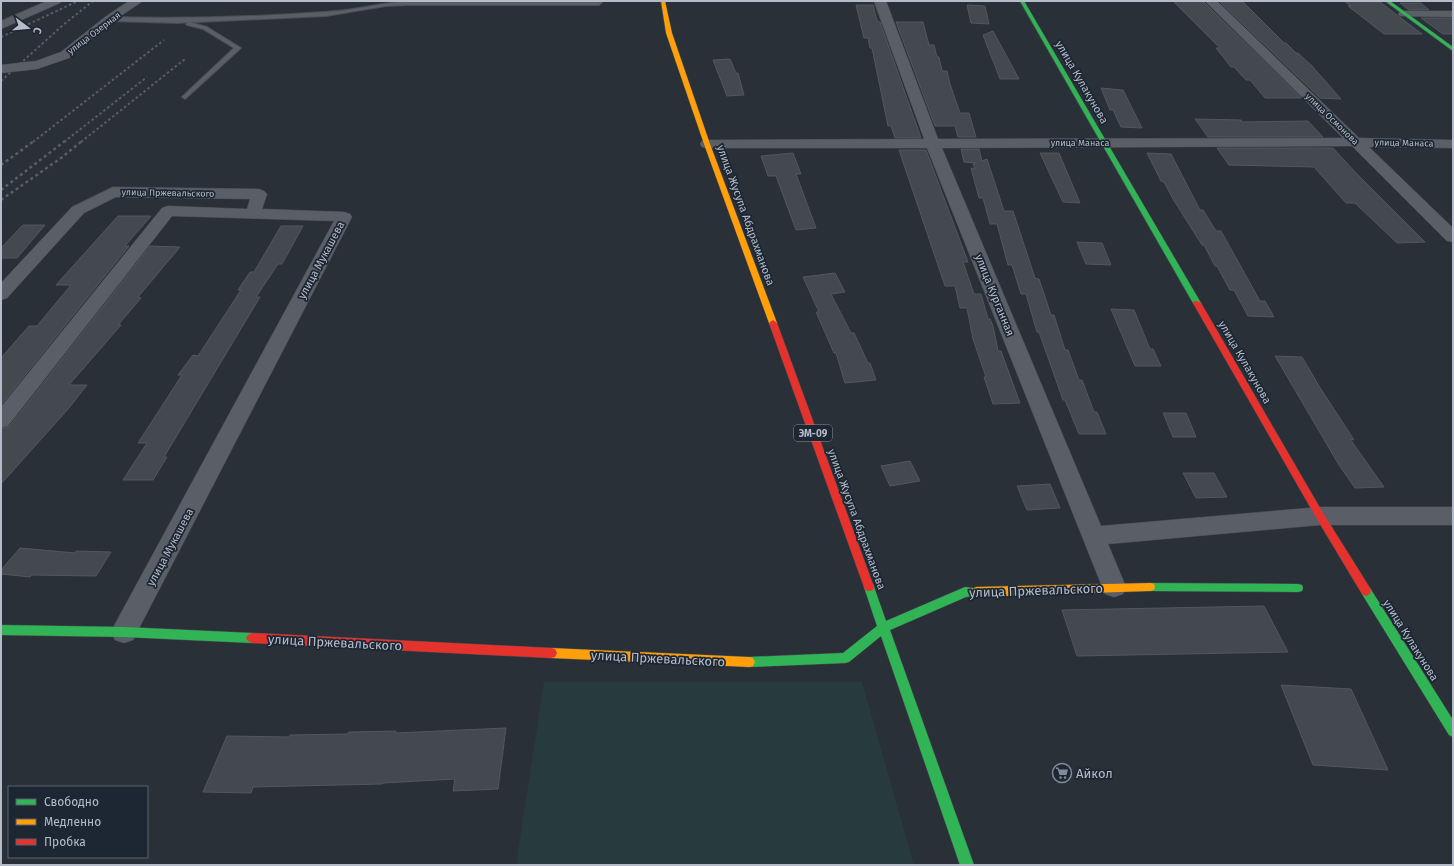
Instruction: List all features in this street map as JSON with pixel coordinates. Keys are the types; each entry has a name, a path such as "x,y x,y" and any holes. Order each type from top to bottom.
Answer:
{"main road":[{"name":"улица Жусупа Абдрахманова","path":"662,1 669,33 707,144 884,627 967,865"},
{"name":"улица Кулакунова","path":"1022,1 1320,516 1453,731"},
{"path":"1386,1 1453,49"},
{"name":"улица Пржевальского","path":"1,630 124,632 761,663 845,658 884,627 965,592 1114,587 1298,588"}],"street":[{"path":"1,25 56,1"},
{"name":"улица Озерная","path":"1,69 37,65 64,55 109,19 137,1"},
{"name":"улица Курганная","path":"880,1 933,144 1114,587"},
{"name":"улица Осмонова","path":"1211,1 1453,237"},
{"path":"1404,14 1453,14"},
{"name":"улица Манаса","path":"707,144 1355,142 1453,144"},
{"name":"улица Пржевальского","path":"1,294 78,210 113,192 259,194 254,214"},
{"name":"улица Мукашева","path":"1,421 168,212 344,217 124,632"},
{"path":"1093,536 1320,516 1453,516"}],"lane":[{"path":"109,19 178,21 326,14 386,4 408,3 599,3 600,1"},
{"path":"178,21 205,28 238,48 185,97"}],"green space":[{"path":"544,682 862,682 914,865 516,865"}],"building":[{"path":"1173,1 1204,2 1301,98 1265,98 1250,80 1246,80 1234,67 1231,67 1216,48 1220,48"},
{"path":"1344,1 1380,2 1422,34 1384,34 1348,6 1351,6"},
{"path":"1220,2 1243,2 1284,43 1286,43 1312,66 1341,99 1320,98"},
{"path":"1400,3 1421,3 1429,10 1409,10"},
{"path":"856,5 873,5 876,17 878,22 880,22 921,138 895,138 891,126 888,126 872,48 870,48 868,38 864,38"},
{"path":"967,5 985,6 989,24 971,23"},
{"path":"1421,18 1453,18 1453,34 1443,34"},
{"path":"896,22 923,22 929,45 934,45 937,57 939,57 942,71 947,71 960,113 969,113 976,137 958,137 955,126 935,126"},
{"path":"993,31 1019,79 1000,79 983,35"},
{"path":"730,59 736,73 738,73 744,95 727,96 713,60"},
{"path":"1101,88 1123,90 1142,128 1121,127 1113,110 1110,110"},
{"path":"1195,119 1241,120 1242,122 1308,121 1323,137 1208,137"},
{"path":"1217,148 1333,148 1425,242 1397,243 1355,203 1346,203 1314,167 1229,165"},
{"path":"961,149 979,149 982,161 987,159 1004,211 1013,211 1035,278 1039,279 1051,315 1054,315 1065,350 1068,350 1079,380 1082,380 1094,412 1097,412 1106,434 1079,434 1065,400 1063,400 1039,332 1037,332 1026,294 1021,294 1012,265 1008,265 997,224 990,224 983,198 979,198 971,168 975,169 973,164 976,163 964,162"},
{"path":"899,150 926,150 968,262 963,262 974,294 981,294 988,319 990,319 993,326 998,351 1001,351 1020,403 993,404 984,377 986,377 973,339 967,308 960,308 955,286 945,286"},
{"path":"793,153 801,174 796,174 816,228 796,230 776,176 768,176 761,156"},
{"path":"1040,153 1059,153 1080,203 1063,202"},
{"path":"1147,153 1171,154 1200,210 1203,210 1216,231 1221,231 1260,301 1265,301 1274,317 1248,316 1234,290 1230,290 1204,245 1202,245 1164,182 1161,181"},
{"path":"118,216 151,216 125,246 129,246 1,405 1,358 29,326 37,326 71,285 56,285"},
{"path":"23,225 45,225 17,258 1,258 1,248"},
{"path":"281,226 303,226 282,264 278,264 256,297 260,297 164,457 167,457 153,480 123,480 147,443 138,443 182,375 178,375 193,355 198,356 241,290 238,290 250,272 254,272"},
{"path":"1077,242 1102,243 1111,265 1086,264"},
{"path":"150,246 180,247 138,297 141,298 118,325 121,325 69,385 87,385 69,408 1,484 1,429 9,427"},
{"path":"835,273 845,292 831,294 851,333 854,333 868,363 870,363 876,380 845,383 836,353 834,353 816,312 819,312 803,277"},
{"path":"1111,309 1134,310 1150,349 1153,349 1161,366 1135,366"},
{"path":"1275,356 1302,357 1354,440 1350,439 1384,487 1355,488 1339,465"},
{"path":"1163,413 1186,413 1196,437 1173,437"},
{"path":"910,461 920,481 890,486 881,466"},
{"path":"1183,473 1214,473 1227,497 1196,498"},
{"path":"1050,484 1060,508 1027,510 1017,486"},
{"path":"20,548 75,553 76,551 111,552 96,576 32,575 30,577 1,574 1,570"},
{"path":"1264,606 1288,652 1077,656 1062,610"},
{"path":"1281,685 1351,689 1388,770 1313,765"},
{"path":"506,728 498,789 453,791 455,779 382,784 253,787 251,793 203,792 227,736 289,737 290,735 348,734 349,732 396,731 395,733"}],"railway":[{"path":"1,37 78,1"},
{"path":"1,81 63,25 93,1"},
{"path":"33,142 164,40"},
{"path":"81,142 185,59"},
{"path":"64,142 147,77"},
{"path":"1,165 34,141"},
{"path":"1,190 65,141"},
{"path":"1,200 61,158 82,141"}],"traffic: fast":[{"path":"1022,1 1197,303"},
{"path":"1387,1 1453,49"},
{"path":"869,587 967,865"},
{"path":"1150,587 1298,588"},
{"path":"1366,591 1453,731"},
{"path":"749,662 845,658 884,627 965,592 976,592"},
{"path":"1,630 124,632 252,638"}],"traffic: slow":[{"path":"663,1 669,33 707,144 773,323"},
{"path":"976,592 1150,587"},
{"path":"551,653 749,662"}],"traffic: jam":[{"path":"1197,303 1320,516 1366,591"},
{"path":"773,323 869,587"},
{"path":"252,638 551,653"}],"place":[{"name":"Айкол","path":"1062,773"}]}
